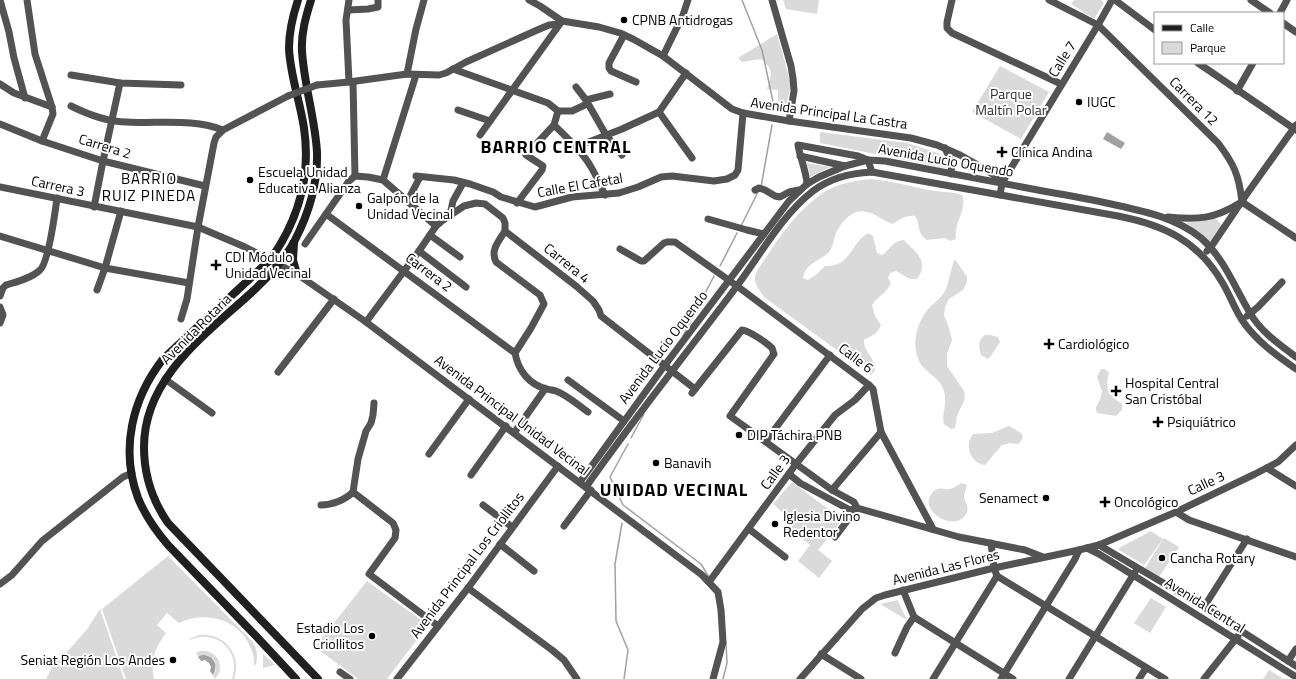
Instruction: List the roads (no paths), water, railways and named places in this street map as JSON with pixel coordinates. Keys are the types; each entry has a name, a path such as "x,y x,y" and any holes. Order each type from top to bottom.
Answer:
{"main road":[{"name":"Avenida Rotaria","path":"296,679 168,545 151,523 139,499 132,473 130,455 132,422 136,407 153,372 163,359 270,260 282,244 293,221 302,189 305,158 304,128 292,72 289,48 290,32 298,0"},
{"name":"Avenida Rotaria","path":"311,0 303,31 302,50 314,124 317,154 314,190 311,201 296,239 279,265 188,352 165,379 151,408 145,428 144,454 148,482 160,512 168,523 318,679"},
{"path":"296,239 293,255 297,274"}],"street":[{"path":"0,0 25,98"},
{"path":"27,0 35,54 53,114 42,141"},
{"path":"349,0 346,20 351,82 355,176"},
{"path":"348,10 378,7 378,0"},
{"path":"407,74 416,29 424,0"},
{"name":"Avenida Principal La Castra","path":"529,0 540,6 561,23 599,27 624,35 663,56 728,107 743,113 911,138 944,147 986,169 1002,183"},
{"path":"663,56 683,15 688,0"},
{"path":"772,0 792,72 794,91 789,121"},
{"path":"952,0 947,22 948,28 952,33 1061,84"},
{"name":"Carrera 12","path":"1049,0 1098,25 1218,143 1229,157 1235,170 1240,183 1242,202"},
{"name":"Calle 7","path":"1000,195 1002,183 1112,0"},
{"path":"1115,0 1154,29"},
{"path":"1252,0 1269,12"},
{"path":"1281,12 1287,0"},
{"path":"182,317 214,143 216,137 222,130 288,96 317,85 407,74 439,75 535,31 550,25 561,23"},
{"path":"480,135 511,90 561,23"},
{"path":"1284,24 1296,32"},
{"path":"624,35 609,63 608,68 611,71 636,82"},
{"path":"1199,64 1237,91 1295,128 1203,256"},
{"path":"1237,91 1252,64"},
{"path":"453,69 548,103 558,111 572,112 587,102 610,94"},
{"path":"576,147 659,112 686,74"},
{"path":"71,75 120,83 181,85"},
{"path":"383,180 416,75"},
{"path":"94,207 120,83"},
{"path":"0,84 25,98 52,107"},
{"path":"576,87 587,102 606,135 622,155"},
{"path":"71,106 89,116 112,121 199,124 209,125 222,130"},
{"path":"458,110 490,122"},
{"path":"517,203 542,170 543,166 526,155 554,125 558,111"},
{"path":"659,112 692,158"},
{"name":"Calle El Cafetal","path":"408,200 418,176 454,180 489,191 517,203 535,207 572,197 605,195 628,191 661,177 672,176 714,181 727,179 735,175 738,170 743,113"},
{"name":"Carrera 2","path":"0,124 42,141 103,161 205,186"},
{"path":"554,125 576,147 592,167 605,195"},
{"path":"807,184 798,145 858,156 868,160 872,172"},
{"path":"944,147 951,160 951,174"},
{"path":"800,156 846,166 854,174"},
{"name":"Avenida Lucio Oquendo","path":"580,482 665,365 799,190 819,176 868,160 886,161 1002,183 1142,210 1164,217 1201,238 1218,257 1251,314 1265,332 1296,357"},
{"name":"Avenida Lucio Oquendo","path":"564,526 588,488 672,371 803,199 829,181 854,174 872,172 1118,216 1158,226 1187,242 1203,256 1222,282 1242,319 1253,333 1266,347 1296,369"},
{"path":"305,244 349,181 355,176 368,176 383,180 408,200 436,226"},
{"path":"450,215 453,201 463,183"},
{"name":"Carrera 3","path":"0,187 198,227 238,244 270,260"},
{"path":"755,190 759,188 775,196 780,196 799,190"},
{"path":"0,296 6,285 35,274 42,269 48,250 58,198"},
{"path":"1164,217 1192,219 1218,214 1242,202"},
{"path":"1242,202 1296,238"},
{"name":"Carrera 4","path":"366,322 405,271 436,226 464,206 476,203 485,204 503,218 505,223 505,231 576,286 593,301 602,316 665,365"},
{"path":"1118,216 1120,206"},
{"path":"97,290 105,268 121,211"},
{"name":"Carrera 2","path":"326,214 515,353"},
{"path":"1218,214 1226,216 1227,221 1225,227"},
{"path":"708,218 764,234"},
{"path":"505,231 493,252 493,257 496,262 540,295 544,304 515,353 519,368 530,381 545,389 562,394 588,412"},
{"path":"430,235 460,257"},
{"path":"0,236 105,268 189,283"},
{"path":"620,249 641,261 644,261 664,243 675,242 737,286"},
{"path":"419,251 466,287"},
{"name":"Avenida Principal Unidad Vecinal","path":"270,260 297,274 366,322 702,575 718,592 721,610 723,633 721,649 713,679"},
{"path":"1242,319 1251,314 1282,282"},
{"name":"Calle 6","path":"737,286 869,385 873,390 881,432 933,529"},
{"path":"278,372 334,299"},
{"path":"0,308 3,315 0,323"},
{"path":"665,365 694,391 742,330 746,330 773,349 774,354 730,416 832,490 854,502 857,508"},
{"path":"766,441 830,355"},
{"path":"165,379 212,413"},
{"path":"568,380 624,421"},
{"name":"Calle 3","path":"709,582 796,464 835,415 855,400 869,385"},
{"path":"514,433 545,389"},
{"path":"429,454 470,399"},
{"path":"321,505 334,502 348,496 353,492 358,459 366,430 371,423 374,403"},
{"path":"471,475 506,426"},
{"path":"832,490 881,432"},
{"name":"Calle 3","path":"1101,546 1267,468 1278,462 1296,445"},
{"name":"Avenida Principal Los Criollitos","path":"397,679 468,588 558,466"},
{"path":"1267,468 1296,486"},
{"path":"0,584 12,575 48,536 122,477 132,473"},
{"path":"789,474 807,487 850,510 857,508 959,537 1025,550 1044,557"},
{"path":"353,492 393,523 396,530 395,538 369,574 438,626"},
{"path":"483,505 512,527"},
{"path":"834,537 857,508"},
{"path":"1176,512 1188,520 1296,557"},
{"path":"749,529 785,557"},
{"path":"1204,607 1247,539"},
{"path":"991,543 994,568 997,576 1164,679"},
{"path":"500,544 534,571"},
{"path":"1099,554 1101,546"},
{"name":"Avenida Las Flores","path":"800,679 862,609 876,598 994,568 1101,546"},
{"name":"Avenida Central","path":"1101,546 1204,607 1296,666"},
{"name":"Avenida Central","path":"1087,548 1296,677"},
{"path":"1003,676 1075,559 1078,550"},
{"path":"1069,679 1138,567"},
{"path":"933,679 997,576"},
{"path":"468,588 564,660 577,679"},
{"path":"903,590 914,617 956,642 1003,676 1014,679"},
{"path":"895,653 907,627 914,617"},
{"path":"1204,679 1241,631"},
{"path":"1288,661 1296,649"},
{"path":"821,654 861,679"},
{"path":"1139,679 1146,668"},
{"path":"340,672 350,679"}],"waterway":[{"path":"742,0 762,50 775,111"},
{"path":"761,187 772,125"},
{"path":"741,226 758,192"},
{"path":"720,266 737,233"},
{"path":"683,336 714,276"},
{"path":"631,438 644,414"},
{"path":"628,444 610,477 623,505 701,564 709,577"},
{"path":"622,523 615,564 616,621 628,650 624,679"},
{"path":"723,679 727,663 726,643"}],"place":[{"name":"CPNB Antidrogas","path":"624,20"},
{"name":"IUGC","path":"1079,102"},
{"name":"Clínica Andina","path":"1002,152"},
{"name":"Escuela Unidad Educativa Alianza","path":"250,180"},
{"name":"Galpón de la Unidad Vecinal","path":"359,206"},
{"name":"CDI Módulo Unidad Vecinal","path":"216,265"},
{"name":"Cardiológico","path":"1049,344"},
{"name":"Hospital Central San Cristóbal","path":"1116,391"},
{"name":"Psiquiátrico","path":"1158,422"},
{"name":"DIP Táchira PNB","path":"739,435"},
{"name":"Banavih","path":"656,463"},
{"name":"Senamect","path":"1046,498"},
{"name":"Oncológico","path":"1105,502"},
{"name":"Iglesia Divino Redentor","path":"775,524"},
{"name":"Cancha Rotary","path":"1162,558"},
{"name":"Estadio Los Criollitos","path":"372,636"},
{"name":"Seniat Región Los Andes","path":"173,660"}],"district":[{"name":"BARRIO CENTRAL","path":"556,147"},
{"name":"BARRIO RUIZ PINEDA","path":"149,188"},
{"name":"UNIDAD VECINAL","path":"674,490"}],"park label":[{"name":"Parque Maltín Polar","path":"1011,102"}]}
